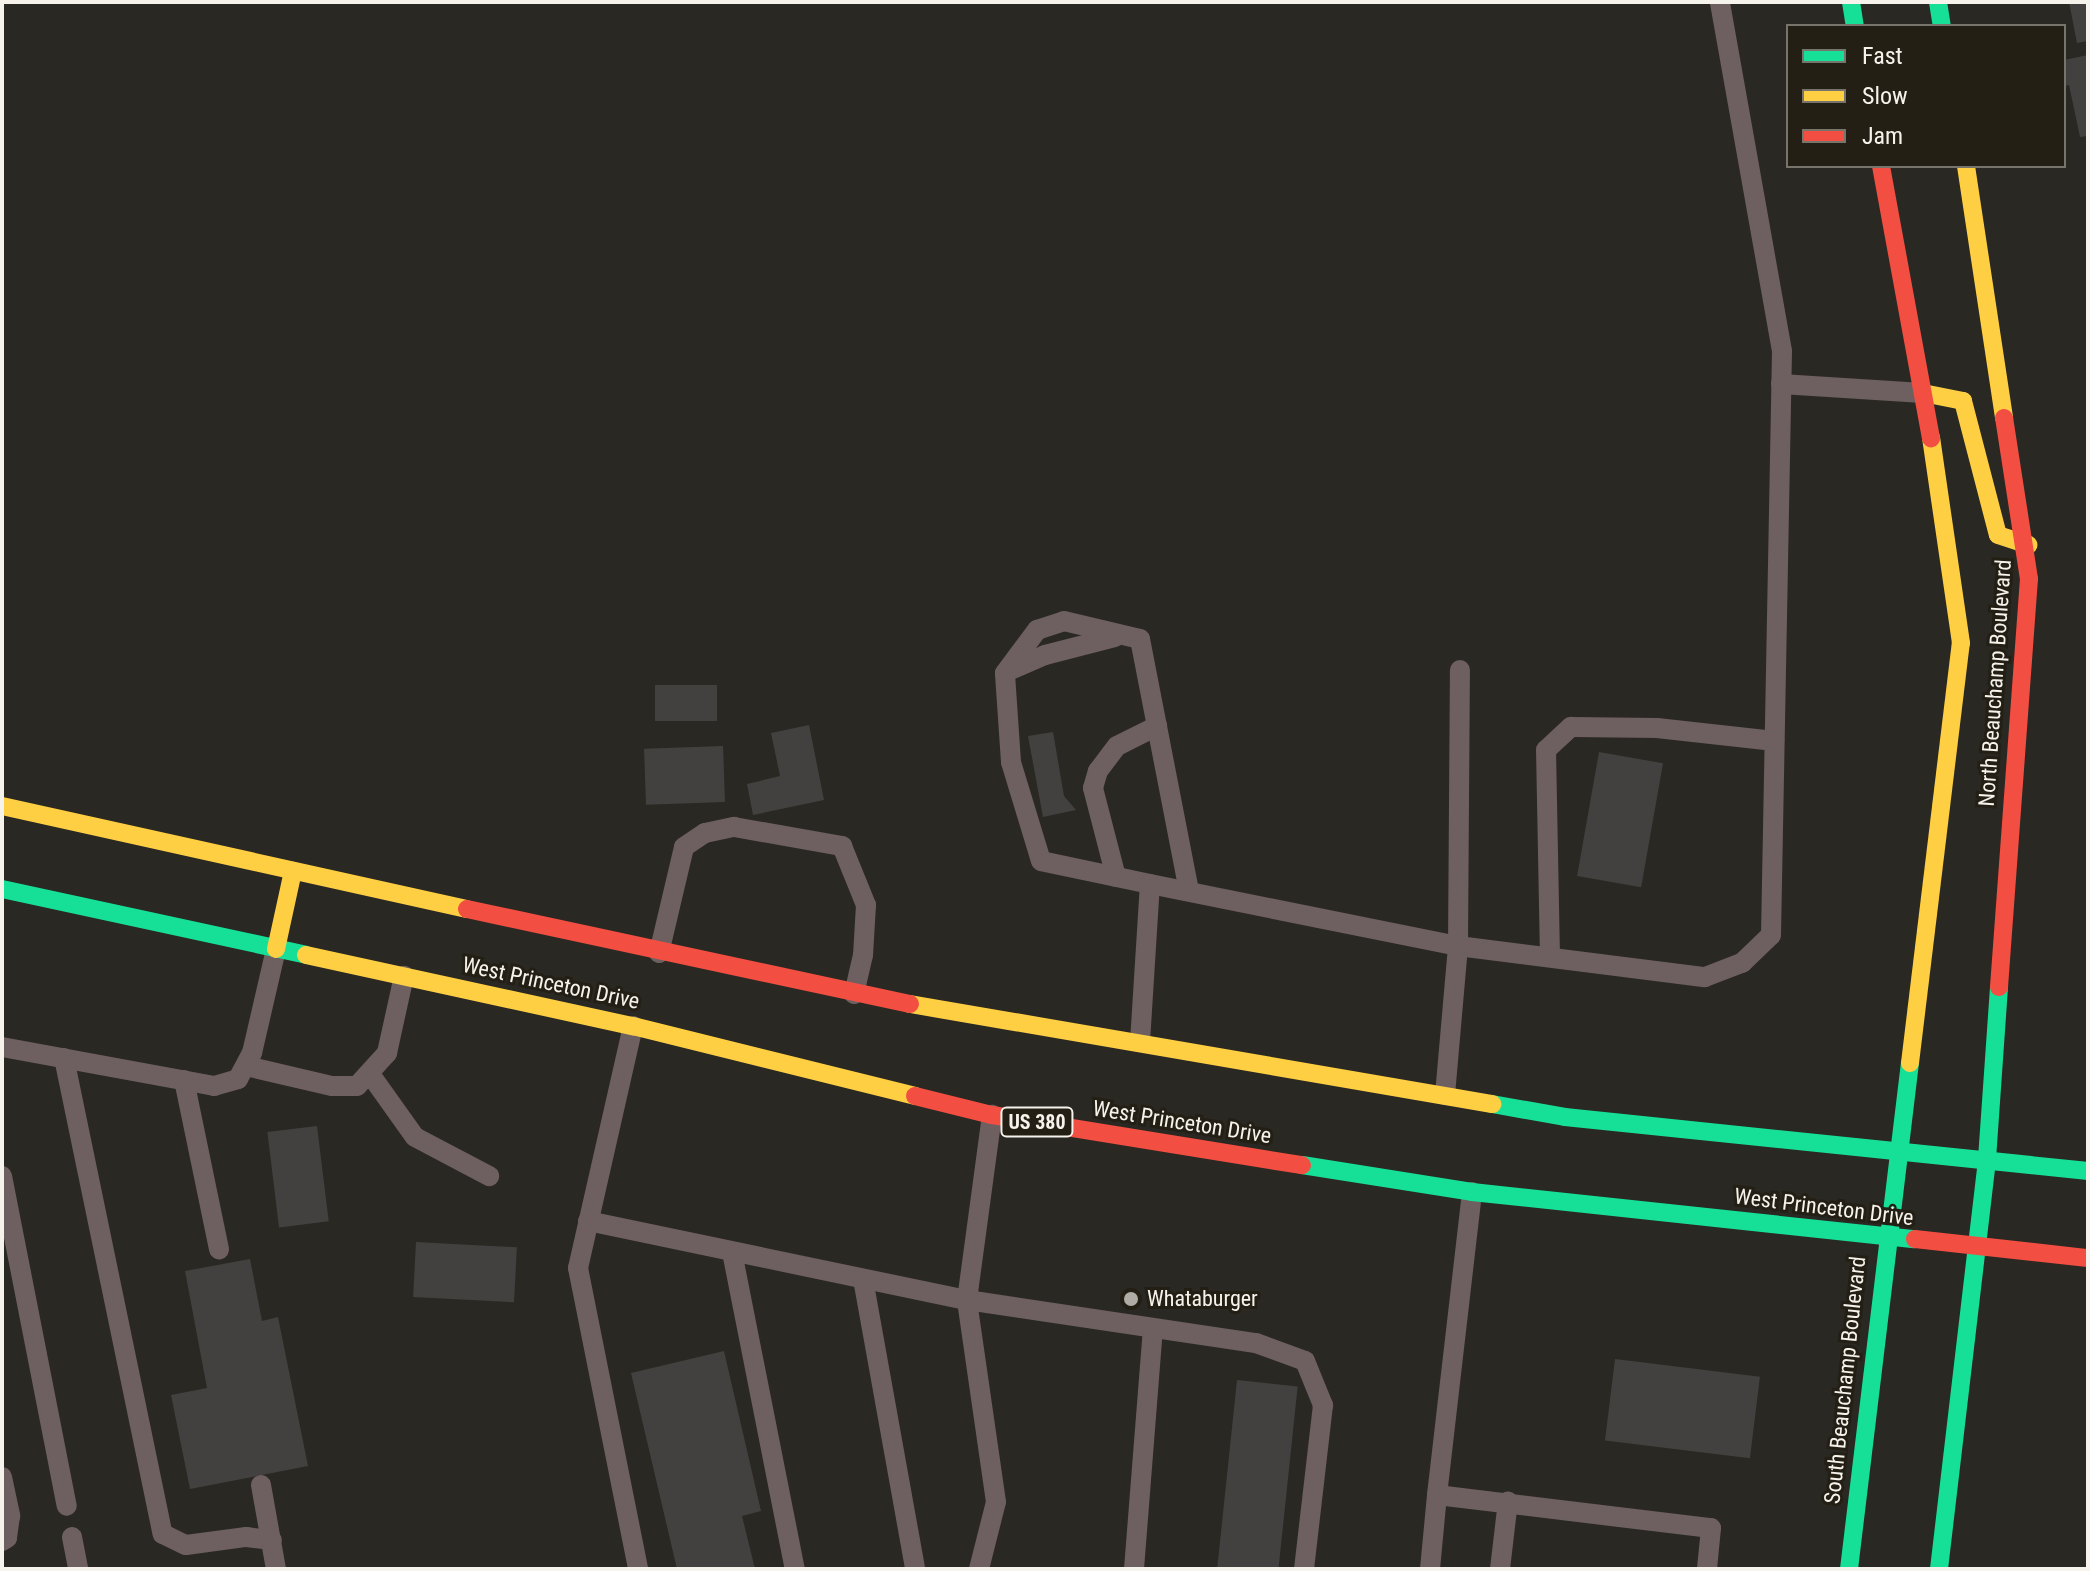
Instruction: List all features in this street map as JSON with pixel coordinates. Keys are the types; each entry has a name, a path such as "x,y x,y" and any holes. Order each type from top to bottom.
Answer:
{"main road":[{"path":"1851,2 1855,24"},
{"path":"1938,2 1942,24"},
{"name":"North Beauchamp Boulevard","path":"1881,168 1947,522 1961,643 1896,1149"},
{"name":"North Beauchamp Boulevard","path":"1966,168 2028,545 1987,1159"},
{"path":"1923,393 1963,401 1998,535 2028,545"},
{"path":"2,806 854,994 1565,1117 2088,1171"},
{"path":"276,949 293,871"},
{"name":"West Princeton Drive","path":"2,889 633,1026 992,1115 1472,1192 1885,1239 2088,1258"},
{"name":"South Beauchamp Boulevard","path":"1849,1569 1896,1149"},
{"path":"1939,1569 1974,1248 1987,1159"}],"lane":[{"path":"1189,891 1140,639 1115,637 1064,621 1037,630 1005,673 1011,762 1041,861 1458,946 1705,977 1742,963 1771,935 1782,351 1720,2"},
{"path":"1781,384 1923,393"},
{"path":"1005,673 1045,655 1115,637"},
{"path":"1445,1095 1458,946 1460,670"},
{"path":"1116,877 1093,788 1098,771 1117,746 1157,726"},
{"path":"1550,957 1546,750 1571,727 1657,728 1774,741"},
{"path":"659,953 684,847 705,833 734,827 842,846 866,905 863,955 854,994"},
{"path":"1140,1042 1150,884"},
{"path":"2,1047 214,1086 238,1079 246,1066 276,949"},
{"path":"246,1066 332,1086 357,1086 387,1053 404,976"},
{"path":"633,1026 578,1268 638,1569"},
{"path":"64,1058 163,1534 186,1545 246,1537 272,1540"},
{"path":"370,1074 415,1137 489,1176"},
{"path":"184,1080 219,1249"},
{"path":"979,1569 996,1502 967,1300 992,1115"},
{"path":"2,1176 67,1506"},
{"path":"1430,1569 1472,1192"},
{"path":"588,1221 967,1300 1256,1343 1305,1361 1323,1405 1304,1569"},
{"path":"732,1252 795,1569"},
{"path":"863,1279 915,1569"},
{"path":"1134,1569 1153,1330"},
{"path":"2,1477 10,1516 7,1538 2,1541"},
{"path":"261,1485 276,1569"},
{"path":"1437,1495 1508,1501 1711,1528 1707,1569"},
{"path":"1500,1569 1508,1501"},
{"path":"72,1537 78,1569"}],"building":[{"path":"2069,2 2088,2 2088,41 2077,43"},
{"path":"2088,55 2088,136 2080,137 2069,85 2066,86 2066,60"},
{"path":"655,685 717,685 717,721 655,721"},
{"path":"809,725 824,800 753,815 747,784 780,776 771,733"},
{"path":"1053,732 1064,796 1076,810 1043,817 1028,736"},
{"path":"723,746 725,802 646,805 644,749"},
{"path":"1599,752 1663,763 1641,887 1577,876"},
{"path":"317,1126 329,1221 279,1227 267,1132"},
{"path":"416,1242 517,1247 514,1302 413,1297"},
{"path":"250,1259 262,1321 278,1317 308,1466 190,1489 171,1395 207,1388 185,1271"},
{"path":"724,1351 761,1511 742,1516 755,1569 677,1569 631,1373"},
{"path":"1615,1359 1760,1377 1750,1458 1605,1440"},
{"path":"1237,1380 1298,1386 1278,1569 1217,1569"}],"traffic: fast":[{"path":"1851,2 1855,24"},
{"path":"1938,2 1942,24"},
{"path":"2,889 306,955"},
{"path":"1939,1569 1987,1159 1999,987"},
{"path":"1849,1569 1910,1063"},
{"path":"1492,1104 1565,1117 2088,1171"},
{"path":"1302,1165 1472,1192 1915,1239"}],"traffic: slow":[{"path":"1966,168 2004,418"},
{"path":"1923,393 1963,401 1998,535 2028,545"},
{"path":"1910,1063 1961,643 1931,438"},
{"path":"2,806 467,909"},
{"path":"276,949 293,871"},
{"path":"306,955 633,1026 915,1096"},
{"path":"910,1004 1492,1104"}],"traffic: jam":[{"path":"1881,168 1931,438"},
{"path":"1999,987 2029,579 2004,418"},
{"path":"467,909 910,1004"},
{"path":"915,1096 992,1115 1302,1165"},
{"path":"1915,1239 2088,1258"}],"place":[{"name":"Whataburger","path":"1131,1299"}]}
